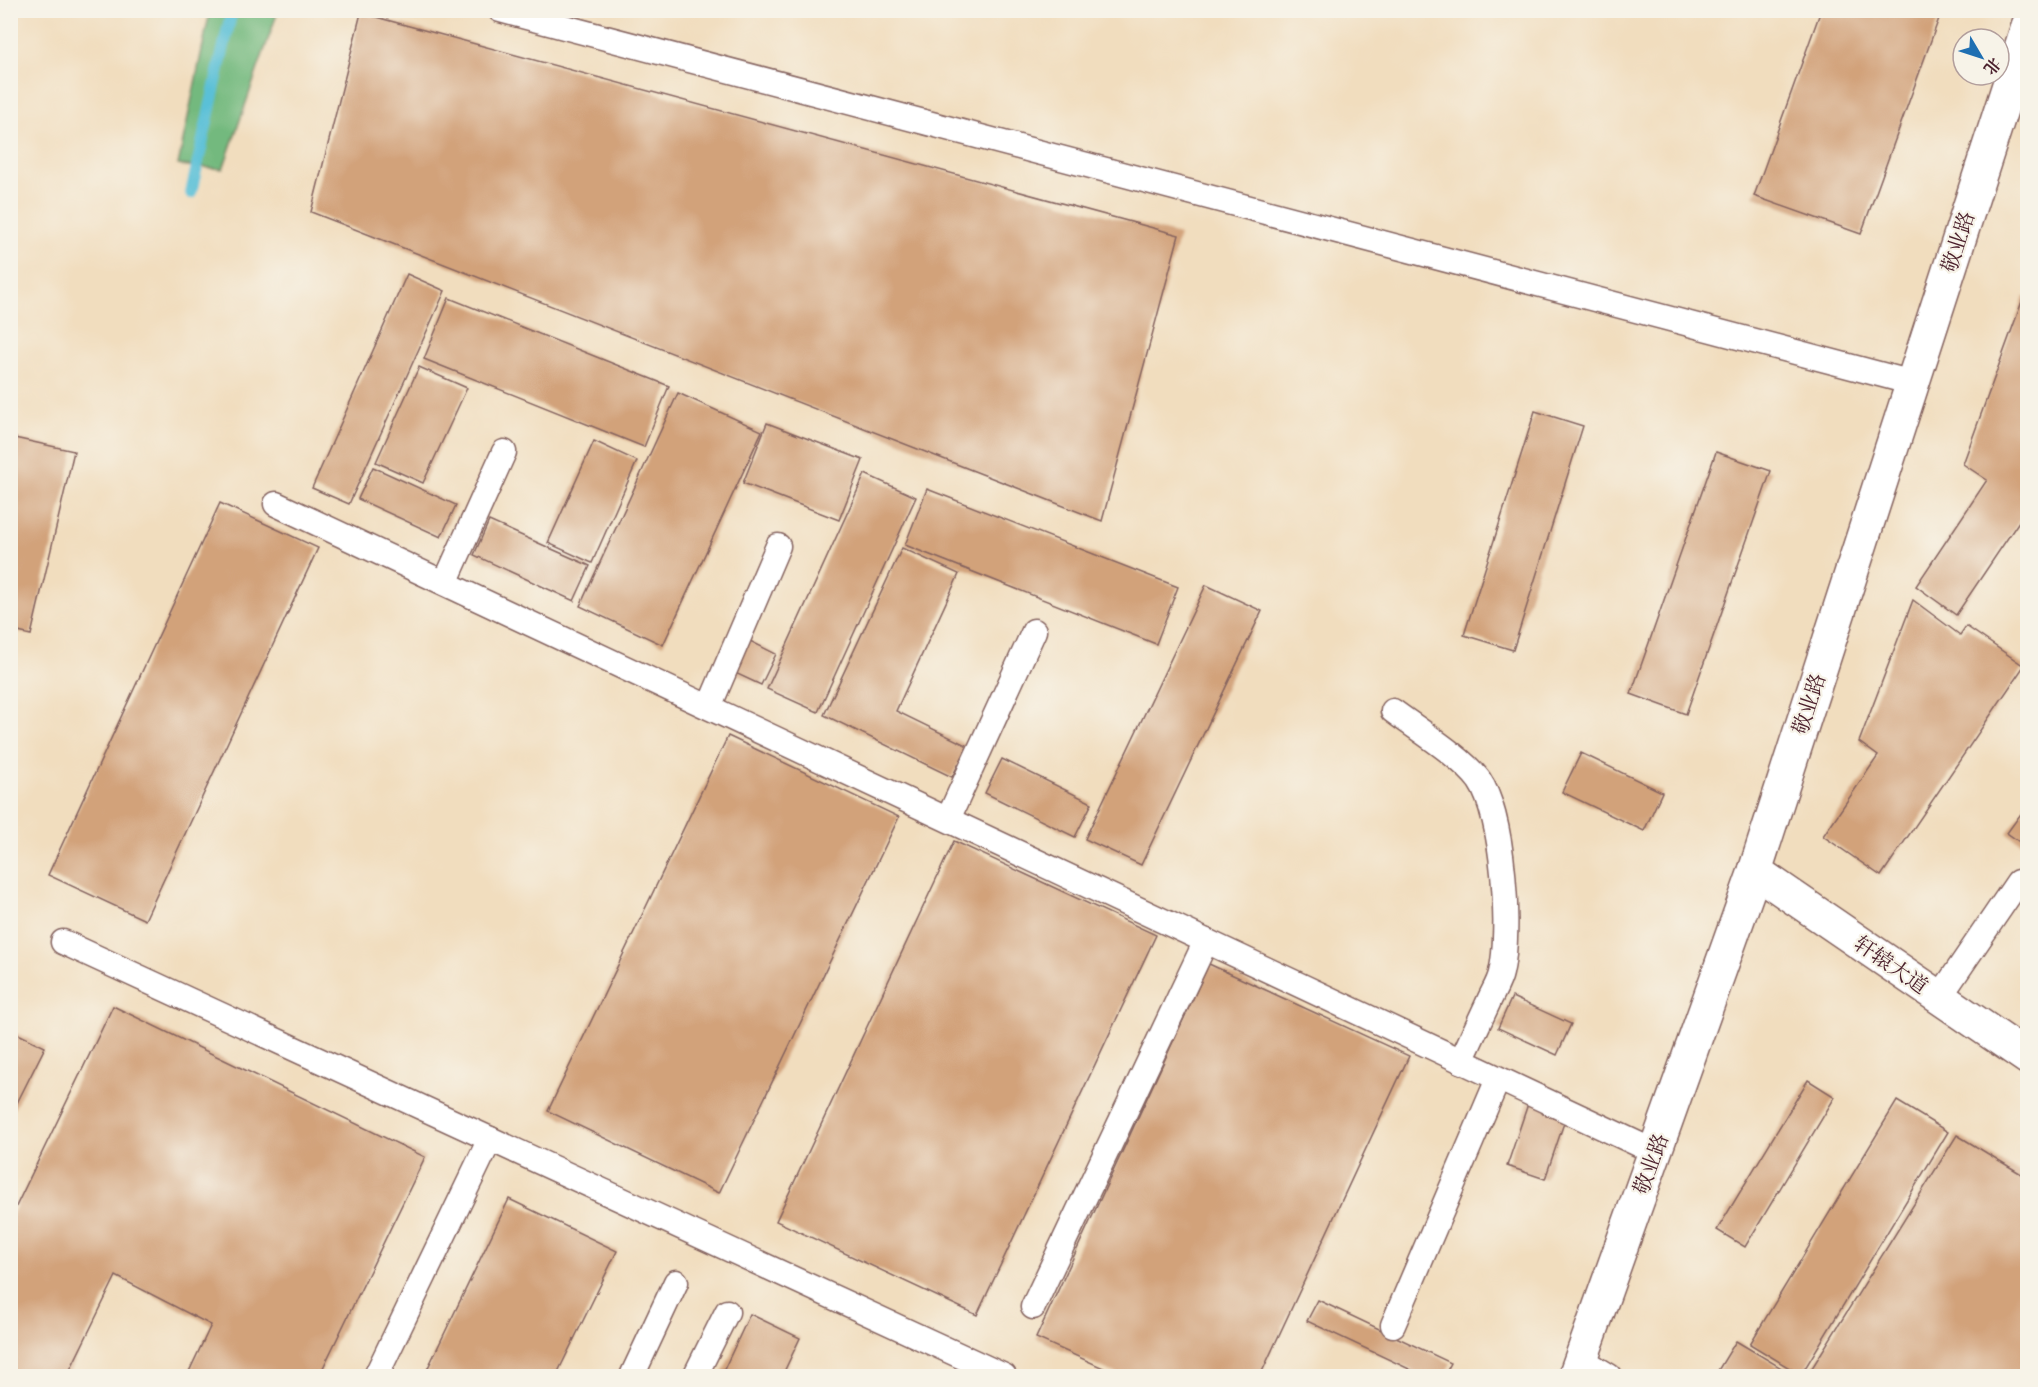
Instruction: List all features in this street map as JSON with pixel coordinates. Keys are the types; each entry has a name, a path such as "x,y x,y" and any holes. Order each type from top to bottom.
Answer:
{"street":[{"name":"敬业路","path":"1578,1368 1755,871 2028,27"},
{"name":"轩辕大道","path":"1755,871 2028,1058"}],"lane":[{"path":"500,10 1913,383"},
{"path":"445,583 504,452"},
{"path":"276,504 1655,1152"},
{"path":"709,708 778,546"},
{"path":"948,819 1034,631"},
{"path":"1393,711 1464,765 1479,781 1491,808 1500,852 1506,909 1505,951 1500,976 1461,1061"},
{"path":"1939,998 2018,882 2028,889"},
{"path":"1034,1307 1206,941"},
{"path":"63,942 1004,1377"},
{"path":"1393,1325 1498,1078"},
{"path":"376,1377 490,1139"},
{"path":"632,1377 676,1282"},
{"path":"695,1377 727,1312"},
{"path":"1578,1368 1609,1377"}],"green space":[{"path":"210,11 278,11 223,169 178,165"}],"building":[{"path":"1821,10 1942,10 1861,234 1754,196"},
{"path":"361,13 1179,235 1102,521 311,212"},
{"path":"407,274 445,291 349,504 312,488"},
{"path":"2024,296 2028,297 2028,508 1956,615 1916,586 1987,480 1963,464"},
{"path":"449,298 669,386 644,447 424,359"},
{"path":"419,367 467,388 423,483 376,462"},
{"path":"678,393 762,431 663,645 580,606"},
{"path":"1535,411 1583,426 1513,650 1464,635"},
{"path":"767,423 863,460 839,520 743,483"},
{"path":"10,437 74,451 31,635 10,630"},
{"path":"594,441 637,461 592,563 548,543"},
{"path":"1716,452 1771,471 1686,714 1631,694"},
{"path":"373,467 456,505 441,537 358,499"},
{"path":"865,474 916,497 818,712 767,689"},
{"path":"927,489 1178,587 1156,644 905,545"},
{"path":"220,503 318,548 145,920 48,875"},
{"path":"489,521 590,566 574,601 474,555"},
{"path":"902,548 959,574 896,711 968,746 952,777 824,715"},
{"path":"1206,585 1262,611 1141,865 1085,839"},
{"path":"1913,600 1960,635 1966,626 2024,666 1881,876 1823,836 1878,756 1859,742"},
{"path":"748,640 776,654 761,685 733,672"},
{"path":"728,736 899,817 719,1193 548,1111"},
{"path":"1581,753 1662,792 1644,831 1562,792"},
{"path":"1002,759 1092,803 1075,837 985,793"},
{"path":"2028,804 2028,848 2007,833"},
{"path":"954,841 1156,935 977,1315 776,1221"},
{"path":"1209,964 1409,1056 1260,1376 1121,1376 1036,1338"},
{"path":"1512,997 1571,1024 1557,1055 1498,1028"},
{"path":"113,1006 425,1157 319,1376 187,1376 211,1325 116,1276 67,1376 10,1376 10,1219"},
{"path":"10,1030 45,1047 10,1117"},
{"path":"1808,1080 1835,1097 1745,1247 1717,1230"},
{"path":"1529,1101 1567,1114 1545,1179 1507,1166"},
{"path":"1897,1101 1948,1132 1801,1375 1750,1344"},
{"path":"1957,1135 2028,1178 2028,1376 1807,1376"},
{"path":"509,1199 617,1251 556,1376 424,1376"},
{"path":"1318,1300 1451,1363 1444,1376 1424,1376 1307,1321"},
{"path":"750,1314 800,1338 782,1376 721,1376"},
{"path":"1736,1341 1795,1376 1724,1376 1717,1372"}],"waterway":[{"path":"191,193 232,10"}]}
